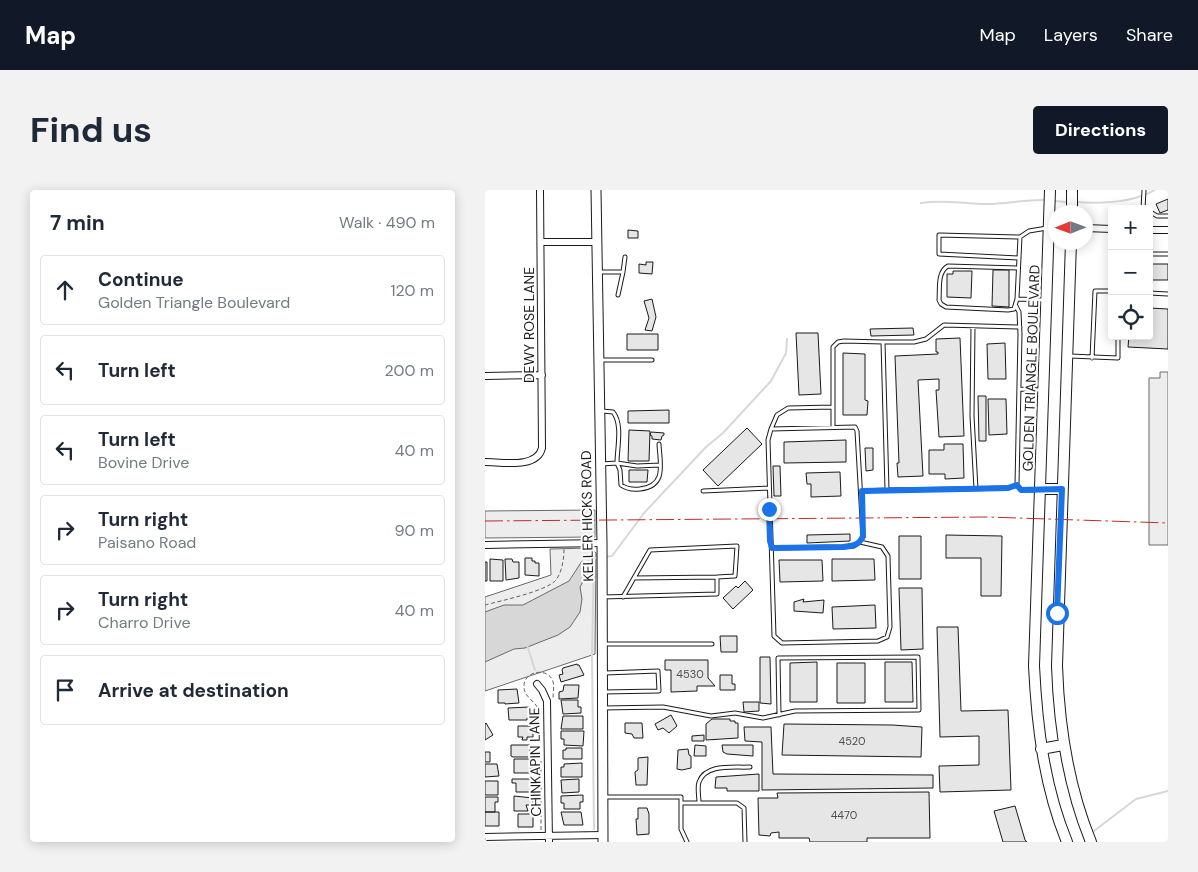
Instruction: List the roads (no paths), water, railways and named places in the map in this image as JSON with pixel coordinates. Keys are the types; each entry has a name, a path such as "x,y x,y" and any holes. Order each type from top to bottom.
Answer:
{"main road":[{"name":"GOLDEN TRIANGLE BOULEVARD","path":"1050,190 1050,205"},
{"path":"1072,205 1073,190"},
{"name":"GOLDEN TRIANGLE BOULEVARD","path":"1051,250 1047,300 1034,666 1041,749 1052,795 1067,842"},
{"path":"1071,250 1057,666 1058,704 1063,745 1073,789 1091,842"},
{"path":"1040,489 1062,489"},
{"path":"1041,749 1063,745"}],"street":[{"name":"DEWY ROSE LANE","path":"485,462 527,462 541,454 540,190"},
{"name":"KELLER HICKS ROAD","path":"596,190 602,543 603,838"},
{"path":"1093,228 1108,228"},
{"path":"1153,230 1168,230"},
{"path":"541,242 597,242"},
{"path":"485,376 542,375"},
{"path":"485,545 602,543"},
{"name":"CHINKAPIN LANE","path":"537,684 547,701 549,839"},
{"path":"485,837 603,838"}],"lane":[{"path":"1143,205 1144,190"},
{"path":"1153,214 1157,216 1168,216"},
{"path":"1019,258 939,254 939,236 1020,237 1029,231 1048,228"},
{"path":"1020,237 1016,306 1019,312 1020,327 1017,485 1021,490 1040,489"},
{"path":"1153,254 1168,254"},
{"path":"618,295 625,256"},
{"path":"1016,306 1014,309 1008,310 946,307 939,300 941,273 948,266 1018,268"},
{"path":"598,272 623,272"},
{"path":"1093,358 1095,290 1108,291"},
{"path":"1153,293 1168,294"},
{"path":"1017,299 1047,300"},
{"path":"833,427 832,351 834,345 844,342 915,342 926,339 944,326 1020,327"},
{"path":"973,326 972,416 976,489"},
{"path":"1067,356 1118,358 1118,340"},
{"path":"883,342 887,490"},
{"path":"599,360 652,360"},
{"path":"1019,389 1044,390"},
{"path":"833,407 788,408 777,415 768,440 774,636 782,644 878,641 887,637 890,627 888,556 881,547 860,542"},
{"path":"599,411 613,412 617,417 617,463 620,470 621,485 627,489 649,488 656,484 660,476 659,444"},
{"path":"771,428 855,427 857,431 862,491 863,536 860,542 854,546 772,548"},
{"path":"600,464 660,465"},
{"path":"862,491 1008,488 1017,485"},
{"path":"703,491 769,488"},
{"path":"623,597 650,550 737,546 735,576 634,578"},
{"path":"602,597 717,594 717,577"},
{"path":"602,644 712,644"},
{"path":"603,708 663,707 711,716 735,713 763,718 779,715 795,712 919,710 917,657 778,658 779,715"},
{"path":"603,673 658,671 659,691 603,692"},
{"path":"699,802 698,784 703,774 712,769 750,767"},
{"path":"603,797 681,797 681,829 687,842"},
{"path":"681,803 737,803 744,808 745,842"}],"waterway":[{"path":"1075,202 1116,202 1136,198 1155,190"},
{"path":"921,203 987,204 1046,200"},
{"path":"1053,201 1068,202"},
{"path":"605,557 612,556 644,513 771,381 786,353 787,339"},
{"path":"586,564 592,558 596,558"},
{"path":"594,558 592,656 594,829"},
{"path":"527,645 535,670"},
{"path":"1094,831 1136,799 1168,791"}]}
